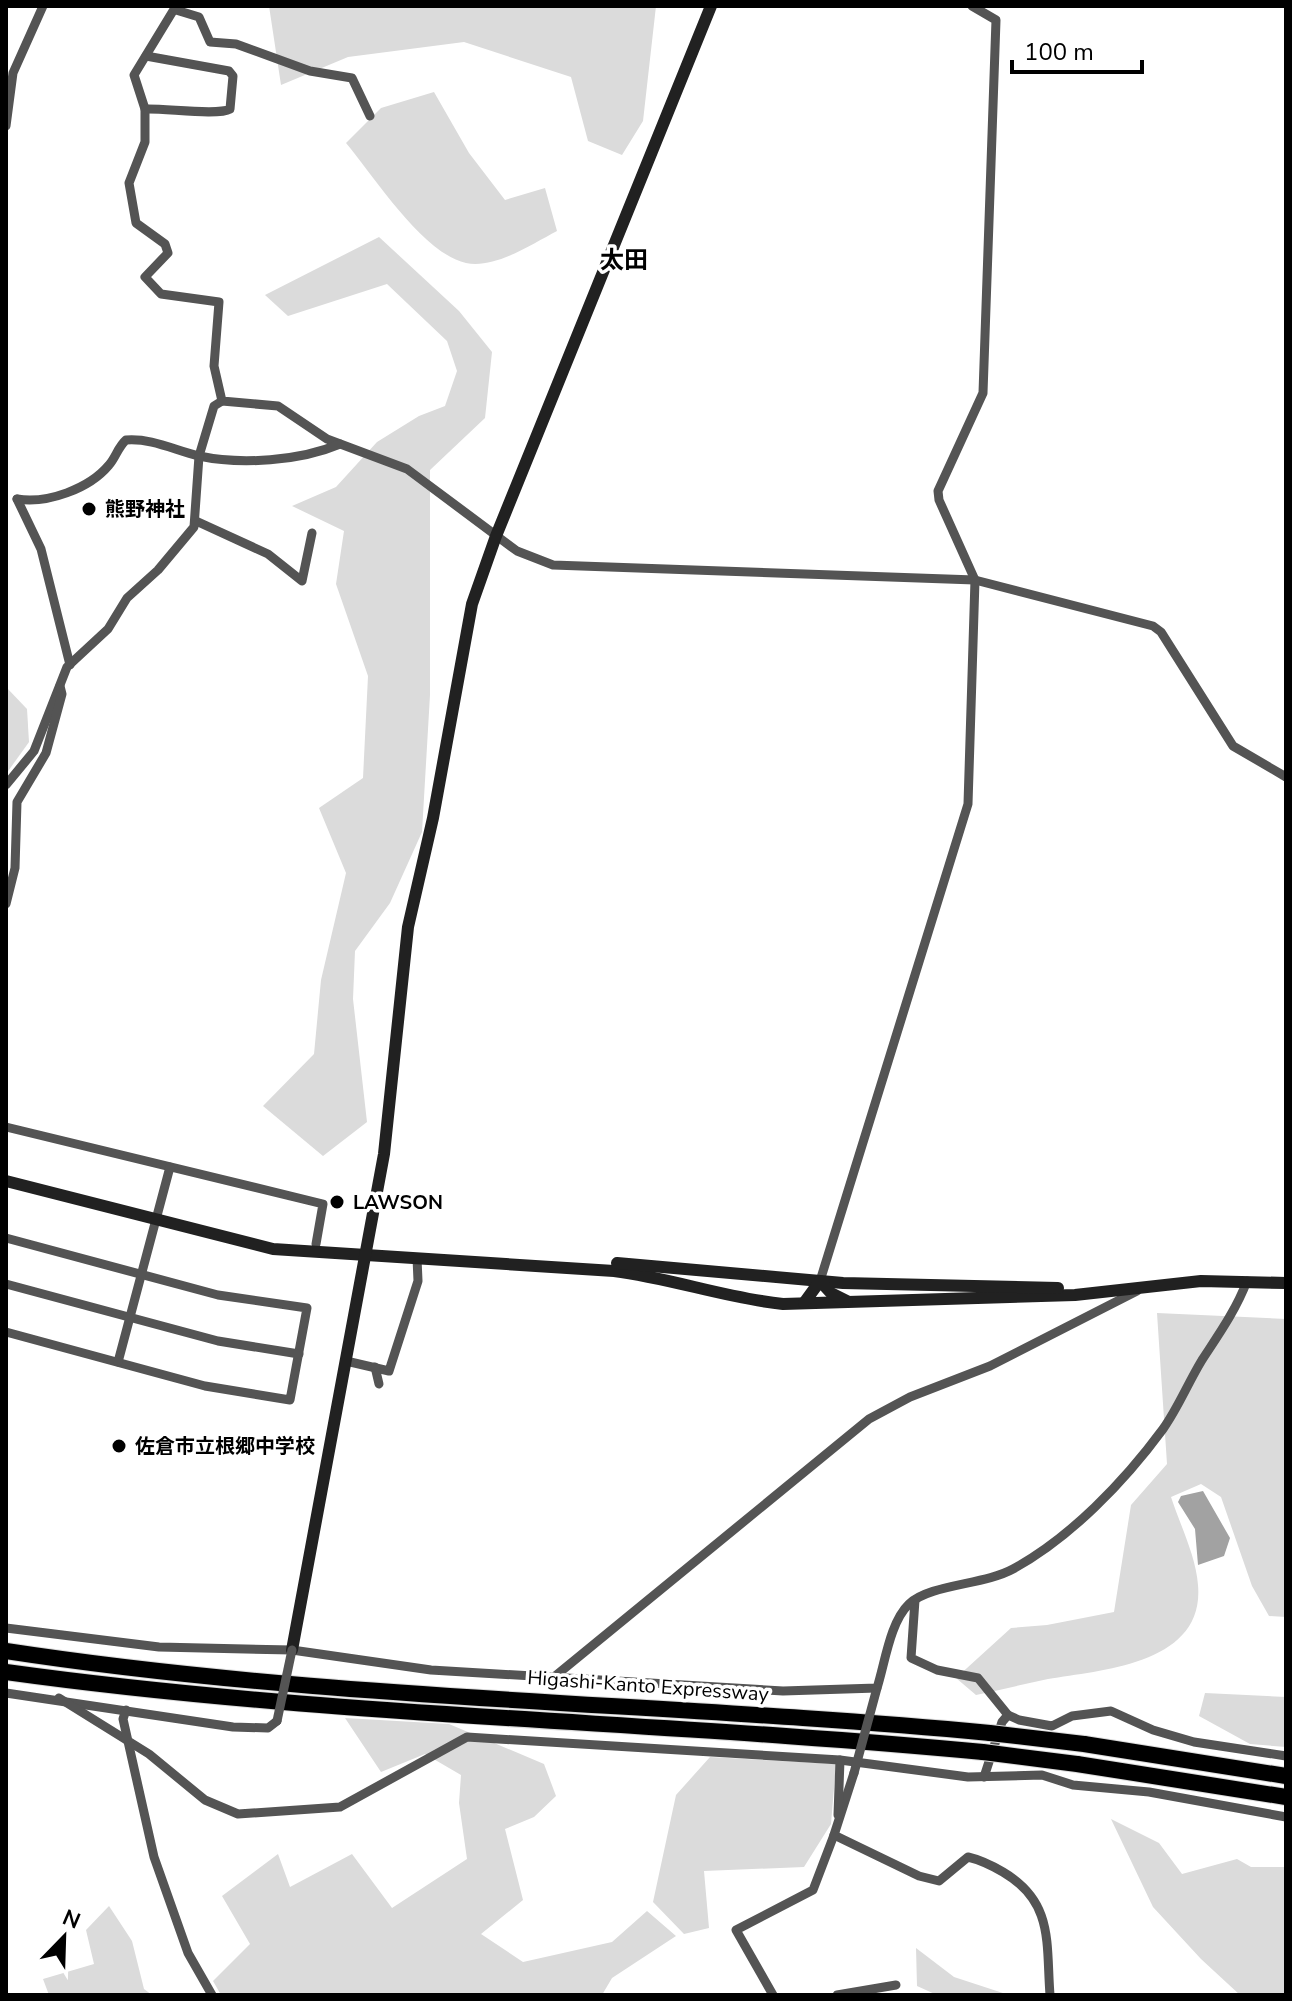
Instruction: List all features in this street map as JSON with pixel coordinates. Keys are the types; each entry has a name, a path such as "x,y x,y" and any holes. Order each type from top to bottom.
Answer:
{"highway":[{"name":"Higashi-Kanto Expressway","path":"6,1651 174,1673 303,1685 795,1716 990,1733 1084,1744 1286,1776"},
{"name":"Higashi-Kanto Expressway","path":"6,1672 299,1704 795,1735 983,1752 1286,1797"}],"street":[{"path":"6,126 13,73 43,6"},
{"path":"6,1693 59,1698 257,1729 268,1728 277,1721 366,1256 390,1112 397,1006 408,927 433,818 472,604 496,536 711,6"},
{"path":"804,1303 820,1281 968,804 975,580 939,500 938,491 983,393 996,20 972,6"},
{"path":"222,401 214,366 219,302 161,294 145,277 168,253 165,244 136,223 129,183 145,142 145,109 134,75 176,8 199,17 210,42 236,44 310,71 352,78 370,116"},
{"path":"145,109 174,107 222,114 230,109 233,76 229,71 146,56"},
{"path":"6,785 34,751 70,665 108,629 127,598 189,536 196,521 199,456 214,406 222,401 278,406 340,444 407,469 496,536 539,561 567,567 975,580 1153,626 1161,632 1233,746 1286,777"},
{"path":"70,665 41,549 17,499 41,500 92,480 108,467 126,440 152,441 199,456 236,460 319,453 340,444"},
{"path":"196,521 268,554 302,581 312,533"},
{"path":"6,904 15,868 17,802 46,753 62,694 60,683"},
{"path":"6,1127 323,1204 316,1244"},
{"path":"118,1362 170,1167"},
{"path":"6,1181 273,1249 527,1263 664,1277 743,1299 804,1303 999,1298 1149,1284 1286,1283"},
{"path":"6,1238 229,1297 307,1308 290,1400 205,1386 6,1332"},
{"path":"346,1361 389,1371 418,1281 417,1258"},
{"path":"527,1263 548,1260 613,1263 820,1281 1116,1289"},
{"path":"820,1281 831,1293 850,1302"},
{"path":"773,1995 736,1930 813,1890 854,1773 900,1615 915,1600 1012,1570 1096,1509 1162,1430 1223,1330 1247,1281"},
{"path":"6,1284 218,1341 299,1354"},
{"path":"554,1677 891,1405 990,1366 1149,1284"},
{"path":"375,1367 379,1384"},
{"path":"915,1600 911,1658 937,1670 978,1678 1008,1715 1052,1726 1072,1716 1111,1711 1153,1730 1194,1742 1286,1756"},
{"path":"6,1628 159,1647 292,1650 431,1670 783,1691 877,1688"},
{"path":"59,1698 130,1741 205,1800 238,1814 340,1807 467,1737 840,1760 984,1777 1042,1775 1073,1785 1149,1792 1286,1817"},
{"path":"126,1710 123,1719 154,1857 188,1953 212,1995"},
{"path":"984,1777 1002,1722 1008,1715"},
{"path":"839,1818 836,1804 840,1760"},
{"path":"834,1835 919,1876 939,1881 968,1857 981,1860 1021,1883 1038,1902 1045,1928 1050,1995"},
{"path":"837,1995 896,1985"}],"shaded area":[{"path":"269,6 656,6 643,121 622,155 588,141 571,77 464,42 348,57 281,85"},
{"path":"434,92 469,153 505,200 545,188 557,231 501,259 466,263 433,245 400,212 346,143 381,108"},
{"path":"379,237 459,311 492,352 485,418 430,470 430,695 422,832 390,903 355,951 353,999 367,1122 323,1156 263,1106 314,1054 321,980 346,873 319,808 363,778 368,676 336,584 344,531 292,506 336,487 377,442 419,416 445,406 457,371 447,341 387,284 288,316 265,295"},
{"path":"6,687 27,709 29,742 6,774"},
{"path":"1157,1313 1286,1319 1286,1617 1269,1616 1252,1586 1221,1497 1201,1484 1171,1497 1197,1574 1196,1611 1185,1632 1168,1647 1121,1666 976,1695 956,1678 1011,1628 1047,1625 1114,1612 1131,1505 1167,1464"},
{"path":"1203,1491 1230,1538 1224,1556 1198,1565 1195,1529 1178,1502 1181,1496"},
{"path":"1205,1693 1286,1697 1286,1747 1250,1744 1199,1716"},
{"path":"345,1718 449,1724 544,1764 556,1796 534,1817 505,1829 523,1900 481,1934 523,1962 612,1942 647,1911 676,1936 612,1978 602,1995 221,1995 213,1981 250,1944 222,1896 278,1854 290,1887 352,1854 392,1908 467,1859 459,1803 461,1775 425,1754 381,1772"},
{"path":"710,1757 836,1764 831,1824 804,1867 704,1871 709,1928 684,1934 653,1902 676,1795"},
{"path":"1111,1819 1159,1843 1182,1874 1237,1859 1251,1867 1286,1867 1286,1995 1240,1995 1201,1959 1153,1907"},
{"path":"109,1906 132,1941 144,1989 152,1995 49,1995 43,1979 94,1964 86,1930"},
{"path":"916,1948 954,1977 1009,1995 937,1995 917,1986"}],"place":[{"name":"熊野神社","path":"89,509"},
{"name":"LAWSON","path":"337,1202"},
{"name":"佐倉市立根郷中学校","path":"119,1446"}],"district":[{"name":"太田","path":"624,260"}]}
